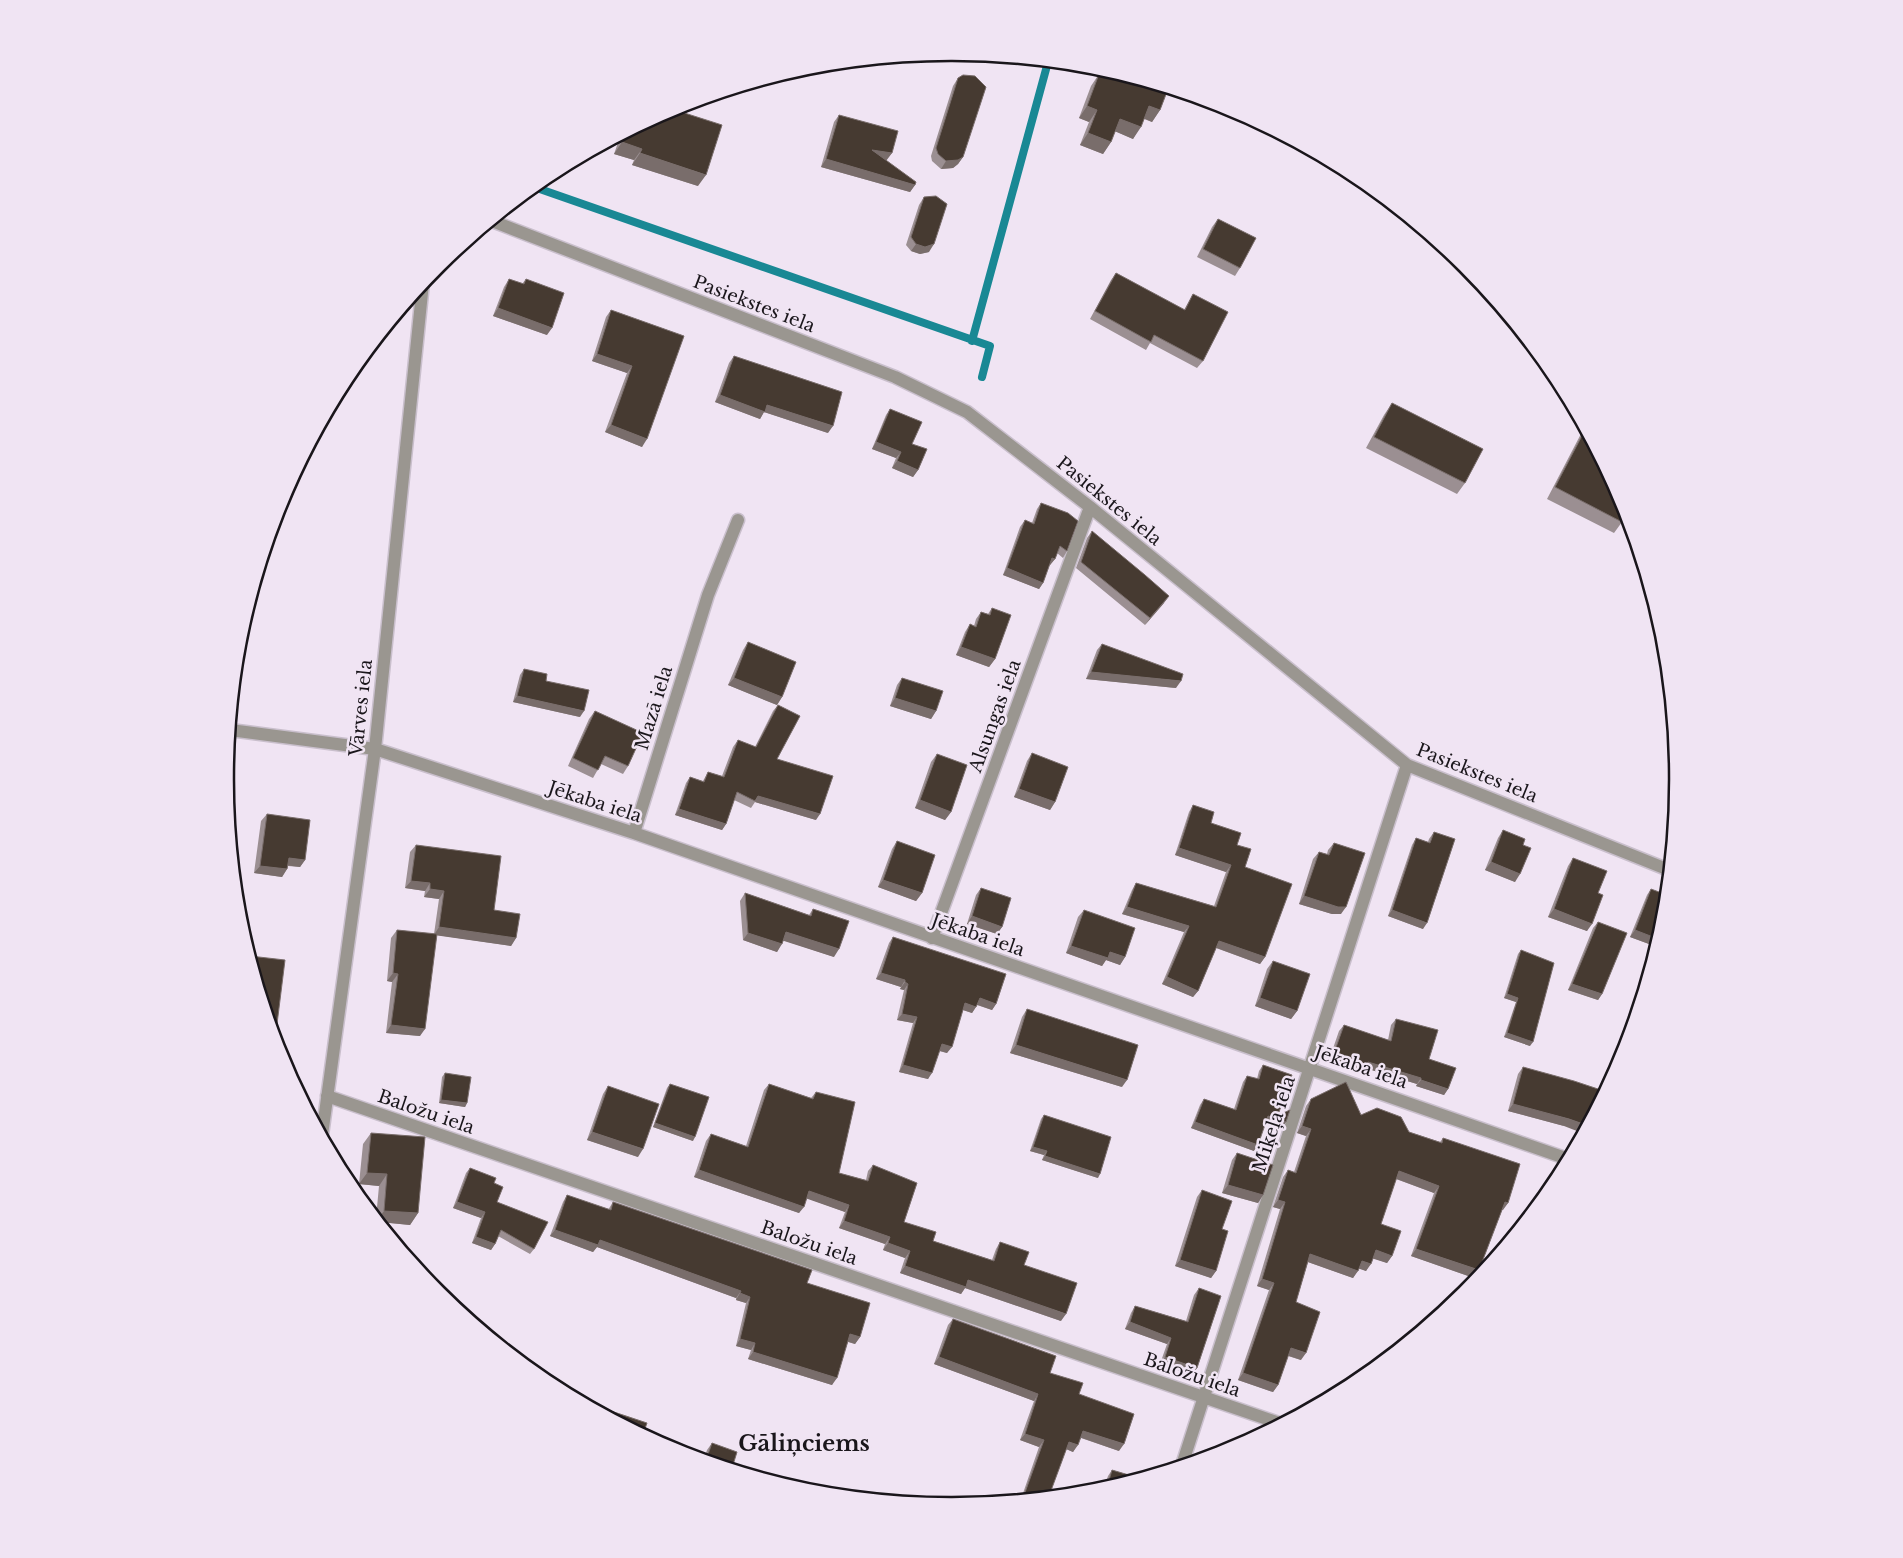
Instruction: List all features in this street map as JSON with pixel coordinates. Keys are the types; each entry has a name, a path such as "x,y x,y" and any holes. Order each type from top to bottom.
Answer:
{"street":[{"name":"Pasiekstes iela","path":"498,223 895,377 967,412 1090,507 1407,765 1664,868"},
{"name":"Vārves iela","path":"323,1126 375,749 422,295"},
{"name":"Alsungas iela","path":"932,938 1090,507"},
{"name":"Mazā iela","path":"634,833 708,595 738,520"},
{"name":"Jēkaba iela","path":"235,731 375,749 634,833 1561,1157"},
{"name":"Miķeļa iela","path":"1184,1458 1407,765"},
{"name":"Baložu iela","path":"328,1096 1272,1421"}],"building":[{"path":"963,75 975,76 986,87 963,157 958,160 946,161 938,154 936,148 958,78"},
{"path":"1098,76 1166,94 1160,110 1149,106 1141,127 1120,119 1111,142 1088,133 1097,110 1087,106"},
{"path":"685,113 722,125 706,175 640,153 642,149 622,142"},
{"path":"839,115 898,131 892,153 872,150 916,182 915,185 826,159"},
{"path":"936,196 947,204 934,244 925,247 916,244 911,237 924,197"},
{"path":"1218,219 1256,238 1240,268 1203,249"},
{"path":"1116,273 1185,310 1193,294 1228,312 1203,361 1154,335 1151,342 1095,311"},
{"path":"509,279 524,284 526,279 564,293 552,328 498,308"},
{"path":"611,310 684,336 647,439 611,425 632,366 597,354"},
{"path":"734,356 842,392 833,426 767,405 765,412 720,395"},
{"path":"1392,403 1483,449 1465,483 1374,437"},
{"path":"890,409 922,422 912,444 927,449 918,470 897,461 901,452 876,442"},
{"path":"1582,436 1615,504 1621,522 1555,487"},
{"path":"1041,503 1068,513 1078,521 1067,551 1060,546 1055,559 1052,558 1043,583 1007,568 1025,520 1034,524"},
{"path":"1092,531 1169,596 1150,618 1081,562"},
{"path":"992,608 1011,615 995,659 961,647 970,624 976,627 981,612 990,615"},
{"path":"748,642 796,662 782,697 734,678"},
{"path":"1102,644 1183,674 1181,681 1091,672"},
{"path":"524,669 547,674 546,681 589,690 584,711 517,696"},
{"path":"902,678 943,691 936,711 895,698"},
{"path":"778,705 800,716 777,759 833,776 820,814 758,796 755,801 737,792 726,824 679,809 690,777 704,782 708,772 724,777 738,740 756,747"},
{"path":"595,711 643,733 628,766 605,756 598,770 573,758"},
{"path":"1032,753 1068,767 1055,802 1019,789"},
{"path":"937,754 967,765 951,812 920,800"},
{"path":"1193,805 1214,812 1211,823 1241,833 1237,845 1251,849 1245,867 1292,884 1265,957 1219,941 1198,991 1167,977 1189,926 1127,907 1136,883 1216,907 1231,865 1179,848"},
{"path":"267,814 310,820 305,860 289,858 287,869 260,866"},
{"path":"1503,830 1525,839 1523,845 1531,848 1520,874 1491,862"},
{"path":"1434,832 1455,839 1427,923 1392,910 1416,838 1430,843"},
{"path":"897,841 935,855 922,893 883,880"},
{"path":"1334,843 1365,853 1346,907 1338,907 1304,896 1319,852 1329,855"},
{"path":"416,845 501,856 494,910 520,914 516,938 439,927 444,891 430,889 430,883 411,881"},
{"path":"1573,858 1607,871 1598,893 1603,895 1592,924 1554,909"},
{"path":"981,888 1011,898 1002,927 972,916"},
{"path":"1651,889 1660,892 1651,936 1635,930"},
{"path":"745,893 811,916 813,909 849,921 839,949 786,932 782,944 748,933"},
{"path":"1084,910 1135,928 1125,957 1110,952 1108,958 1071,946"},
{"path":"1598,922 1627,933 1602,994 1572,984"},
{"path":"397,930 437,934 425,1029 391,1025 398,974 393,973"},
{"path":"893,937 1006,974 996,1004 980,998 976,1007 965,1003 952,1047 942,1044 932,1073 903,1065 917,1017 902,1014 908,984 905,980 881,973"},
{"path":"1521,950 1554,963 1533,1042 1507,1033 1518,998 1507,994"},
{"path":"256,957 285,960 277,1024"},
{"path":"1273,961 1310,974 1297,1011 1260,998"},
{"path":"1027,1009 1138,1045 1127,1080 1016,1045"},
{"path":"1396,1019 1438,1030 1429,1059 1456,1068 1448,1089 1421,1080 1421,1078 1368,1062 1367,1065 1334,1053 1344,1025 1391,1041"},
{"path":"1263,1065 1292,1075 1278,1115 1290,1110 1286,1122 1268,1116 1258,1145 1195,1122 1204,1099 1236,1110 1247,1076 1259,1079"},
{"path":"1523,1067 1598,1089 1581,1123 1513,1104"},
{"path":"445,1073 471,1077 467,1103 441,1100"},
{"path":"1346,1082 1361,1115 1377,1108 1401,1117 1409,1132 1442,1143 1443,1138 1520,1164 1508,1203 1505,1202 1482,1262 1476,1269 1416,1249 1439,1186 1399,1171 1381,1224 1401,1231 1392,1256 1376,1250 1371,1264 1362,1261 1358,1271 1310,1254 1296,1302 1320,1312 1306,1353 1291,1348 1278,1385 1243,1373 1274,1283 1262,1279 1285,1202 1278,1200 1288,1170 1296,1173 1311,1129 1302,1126 1311,1099"},
{"path":"670,1084 709,1097 695,1137 655,1123"},
{"path":"769,1084 813,1099 816,1092 855,1102 839,1173 868,1181 873,1165 917,1183 904,1222 936,1232 933,1241 994,1261 1000,1242 1029,1252 1024,1265 1077,1283 1066,1314 968,1280 966,1287 905,1266 910,1251 888,1243 890,1237 844,1221 849,1205 809,1191 804,1207 699,1170 711,1134 748,1147"},
{"path":"608,1086 659,1104 643,1149 592,1132"},
{"path":"1044,1115 1111,1137 1100,1174 1045,1156 1047,1151 1033,1147"},
{"path":"371,1133 425,1137 418,1213 384,1211 387,1174 367,1173"},
{"path":"1237,1153 1273,1165 1263,1195 1228,1185"},
{"path":"470,1168 496,1178 494,1183 503,1187 497,1202 548,1222 534,1249 501,1230 495,1244 476,1237 485,1212 457,1202"},
{"path":"1202,1190 1232,1201 1222,1229 1228,1231 1216,1271 1180,1260"},
{"path":"567,1195 611,1210 613,1202 812,1270 807,1283 870,1303 860,1337 850,1334 837,1378 753,1352 755,1343 740,1339 750,1297 740,1293 741,1291 600,1240 598,1245 555,1230"},
{"path":"1199,1288 1221,1296 1197,1368 1165,1357 1171,1338 1130,1322 1135,1306 1188,1322"},
{"path":"953,1319 1056,1356 1050,1373 1083,1383 1079,1394 1134,1414 1124,1444 1083,1431 1078,1445 1069,1442 1051,1490 1025,1493 1044,1440 1025,1434 1038,1394 939,1357"},
{"path":"613,1412 647,1423 645,1428"},
{"path":"712,1443 737,1452 734,1463 708,1454"},
{"path":"1112,1470 1127,1474 1109,1479"}],"waterway":[{"path":"972,341 1047,67"},
{"path":"542,190 990,346 982,377"}],"district":[{"name":"Gāliņciems","path":"804,1443"}]}
